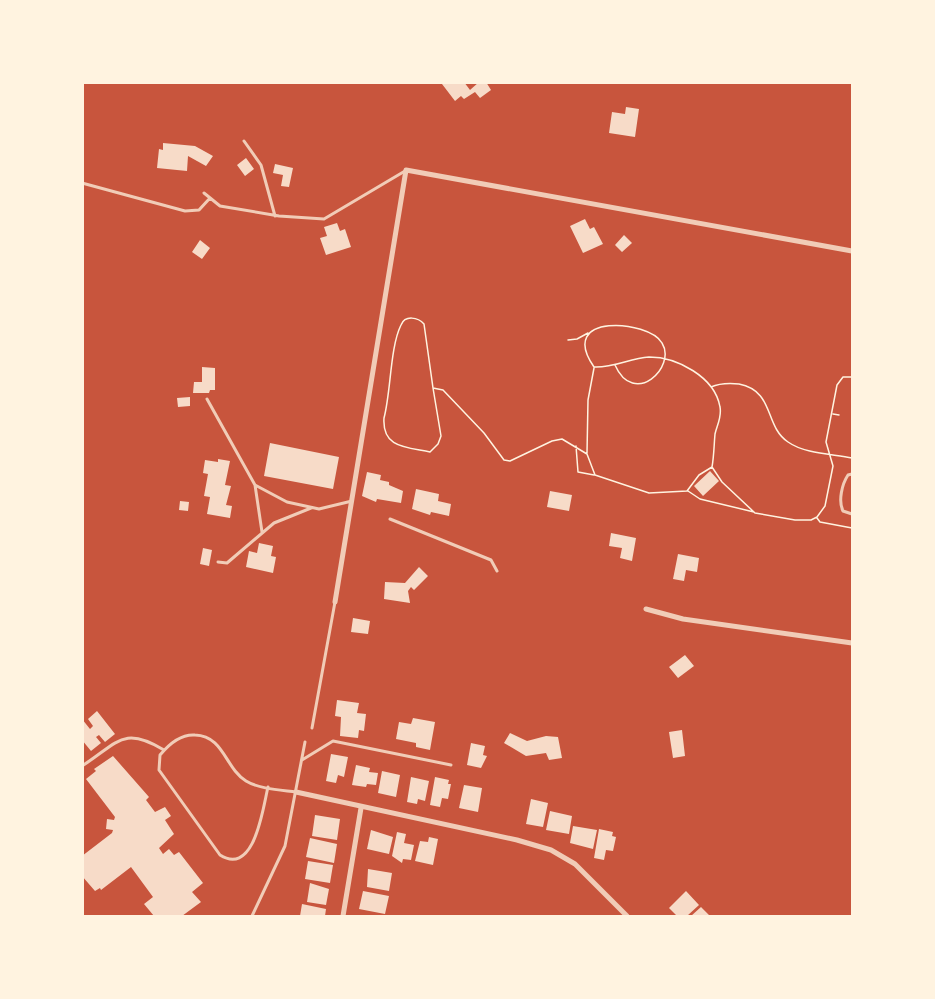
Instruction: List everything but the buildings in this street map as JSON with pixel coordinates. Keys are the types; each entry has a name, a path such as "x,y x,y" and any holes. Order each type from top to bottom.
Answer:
{"street":[{"path":"335,602 406,170 852,251"},
{"path":"646,609 683,619 852,643"},
{"path":"296,792 361,808 517,840 551,850 587,874 627,916"},
{"path":"343,916 361,808"}],"lane":[{"path":"244,141 261,165 275,216"},
{"path":"204,193 220,206 275,216 324,219 406,170"},
{"path":"82,183 185,211 199,210 210,198"},
{"path":"207,399 255,485 262,532"},
{"path":"852,474 848,475 844,481 840,503 843,511 852,514"},
{"path":"255,485 286,502 319,509 352,501"},
{"path":"218,562 227,563 274,523 312,507"},
{"path":"390,519 491,560 497,571"},
{"path":"312,728 335,602"},
{"path":"268,788 259,832 254,842 234,860 227,860 220,855 159,770 159,760 164,750 188,735 210,738 244,780 268,788 296,792"},
{"path":"82,766 115,743 130,736 144,738 164,750"},
{"path":"302,760 333,741 451,765"},
{"path":"252,916 285,846 305,742"}],"path":[{"path":"407,319 417,319 424,324 433,388 441,436 438,444 430,452 396,445 387,439 384,418 394,354 401,324 407,319"},
{"path":"568,340 577,339 601,326 614,325 650,333 663,344 666,353 662,369 656,376 637,385 629,384 621,378 615,365"},
{"path":"589,333 586,353 594,368 588,400 587,454 595,475"},
{"path":"594,368 651,357 687,367 711,387 721,409 712,467 722,482 755,513"},
{"path":"576,446 578,472 587,476 595,475 637,490 661,493 687,491 700,499 755,513 795,520 811,520 817,517 825,506 833,466 826,442 840,380 843,377 852,377"},
{"path":"711,387 729,383 753,389 760,394 781,435 789,443 852,458"},
{"path":"433,388 443,390 484,433 504,460 510,461 552,441 562,439 587,454"},
{"path":"832,414 839,415"},
{"path":"687,491 699,475 712,467"},
{"path":"817,517 820,522 852,528"}]}
